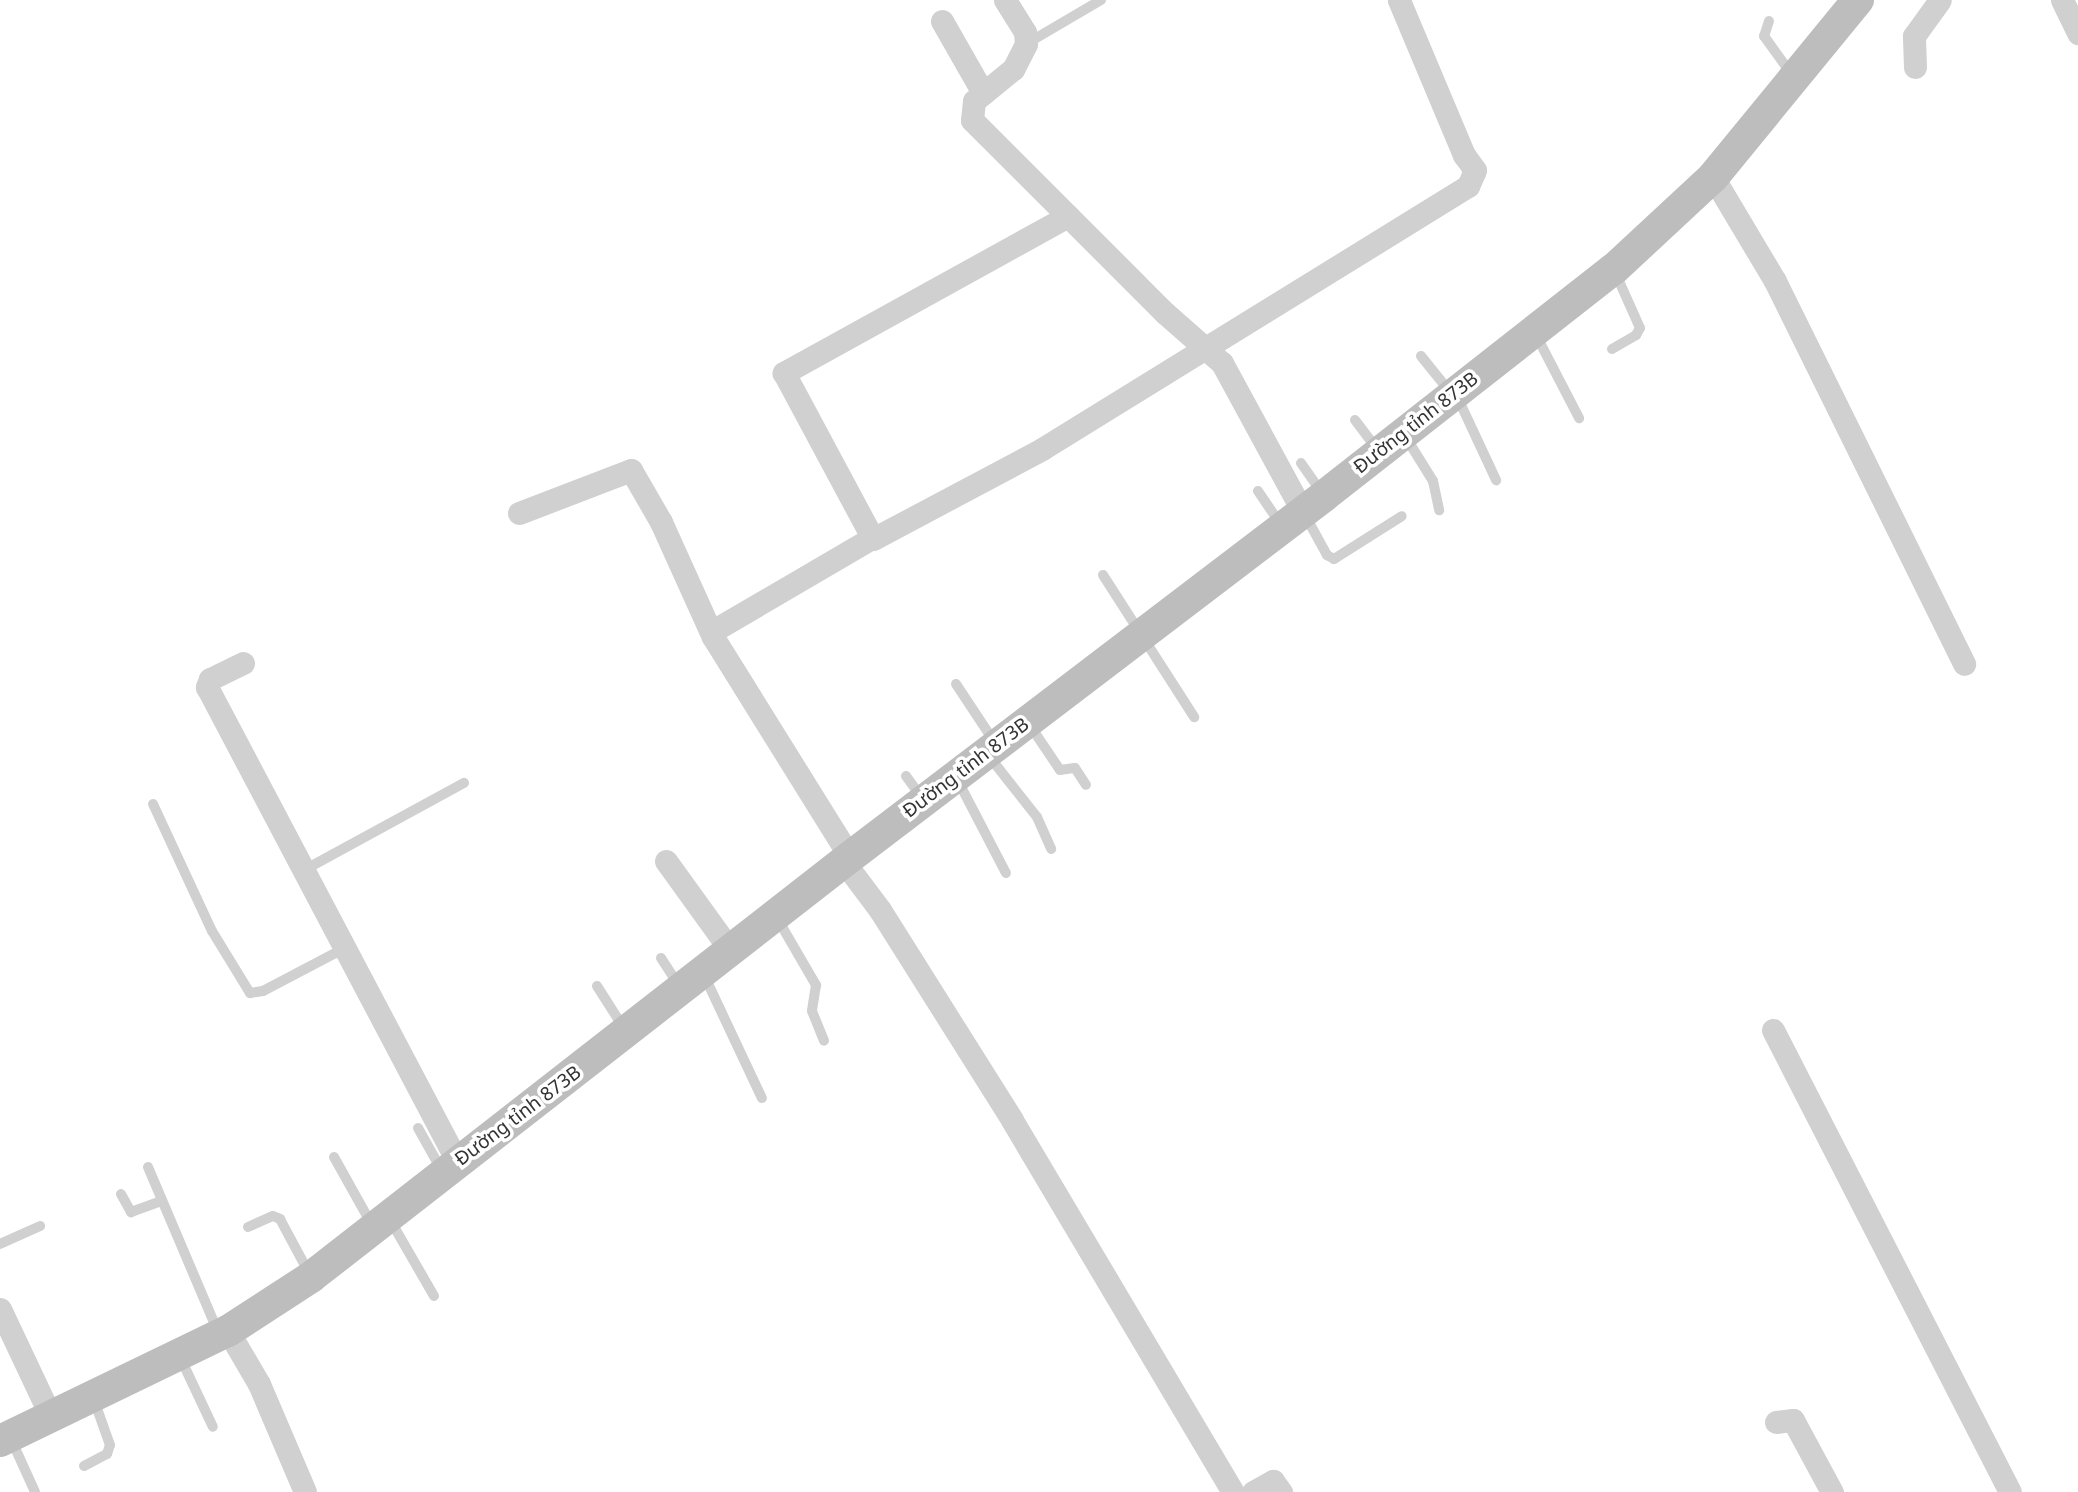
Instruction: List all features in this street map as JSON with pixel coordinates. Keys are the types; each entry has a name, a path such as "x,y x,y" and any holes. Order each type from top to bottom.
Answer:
{"main road":[{"name":"Đường tỉnh 873B","path":"5,1439 178,1355 230,1340 776,916 852,868 915,788 956,776 1303,512 1614,269 1713,177 1858,0"}],"street":[{"path":"1005,0 1025,32 1026,44 1013,69 974,101 972,120 1165,313 1209,348 1232,377 1265,449 1303,512"},
{"path":"711,632 872,538 1042,449 1400,232 1472,180 1475,170 1464,155 1399,0"},
{"path":"1915,67 1913,36 1940,0"},
{"path":"2062,0 2078,33"},
{"path":"942,21 983,93"},
{"path":"1713,177 1775,281 1964,664"},
{"path":"872,538 784,373 1068,216"},
{"path":"519,513 631,470 661,522 711,632 784,757 1012,1120 1233,1492"},
{"path":"243,663 210,679 208,687 347,947 450,1167"},
{"path":"666,861 731,951"},
{"path":"1773,1030 2010,1492"},
{"path":"0,1309 51,1417"},
{"path":"230,1340 259,1384 305,1492"},
{"path":"1776,1422 1793,1420 1832,1492"},
{"path":"1253,1492 1273,1481 1281,1492"}],"lane":[{"path":"1026,44 1101,0"},
{"path":"1769,21 1765,36 1795,80"},
{"path":"1612,349 1636,335 1640,328 1614,269"},
{"path":"1534,331 1579,418"},
{"path":"1421,356 1453,395 1496,480"},
{"path":"1355,420 1391,443 1433,481 1439,510"},
{"path":"1301,463 1303,512 1327,555 1334,559 1402,516"},
{"path":"1258,491 1303,512"},
{"path":"1103,575 1143,633 1194,717"},
{"path":"956,684 991,749 1037,817 1051,849"},
{"path":"1028,722 1060,770 1075,768 1086,785"},
{"path":"956,776 1006,873"},
{"path":"306,869 464,783"},
{"path":"153,804 212,931 250,993 263,991 347,947"},
{"path":"776,916 816,985 812,1011 824,1041"},
{"path":"661,958 692,980 762,1098"},
{"path":"597,986 626,1032"},
{"path":"418,1128 450,1167"},
{"path":"334,1157 434,1296"},
{"path":"148,1167 230,1340"},
{"path":"121,1194 131,1212 162,1201"},
{"path":"248,1227 273,1216 280,1219 311,1277"},
{"path":"0,1244 40,1226"},
{"path":"178,1355 213,1427"},
{"path":"84,1466 107,1454 110,1445 92,1397"},
{"path":"5,1439 35,1492"}]}
